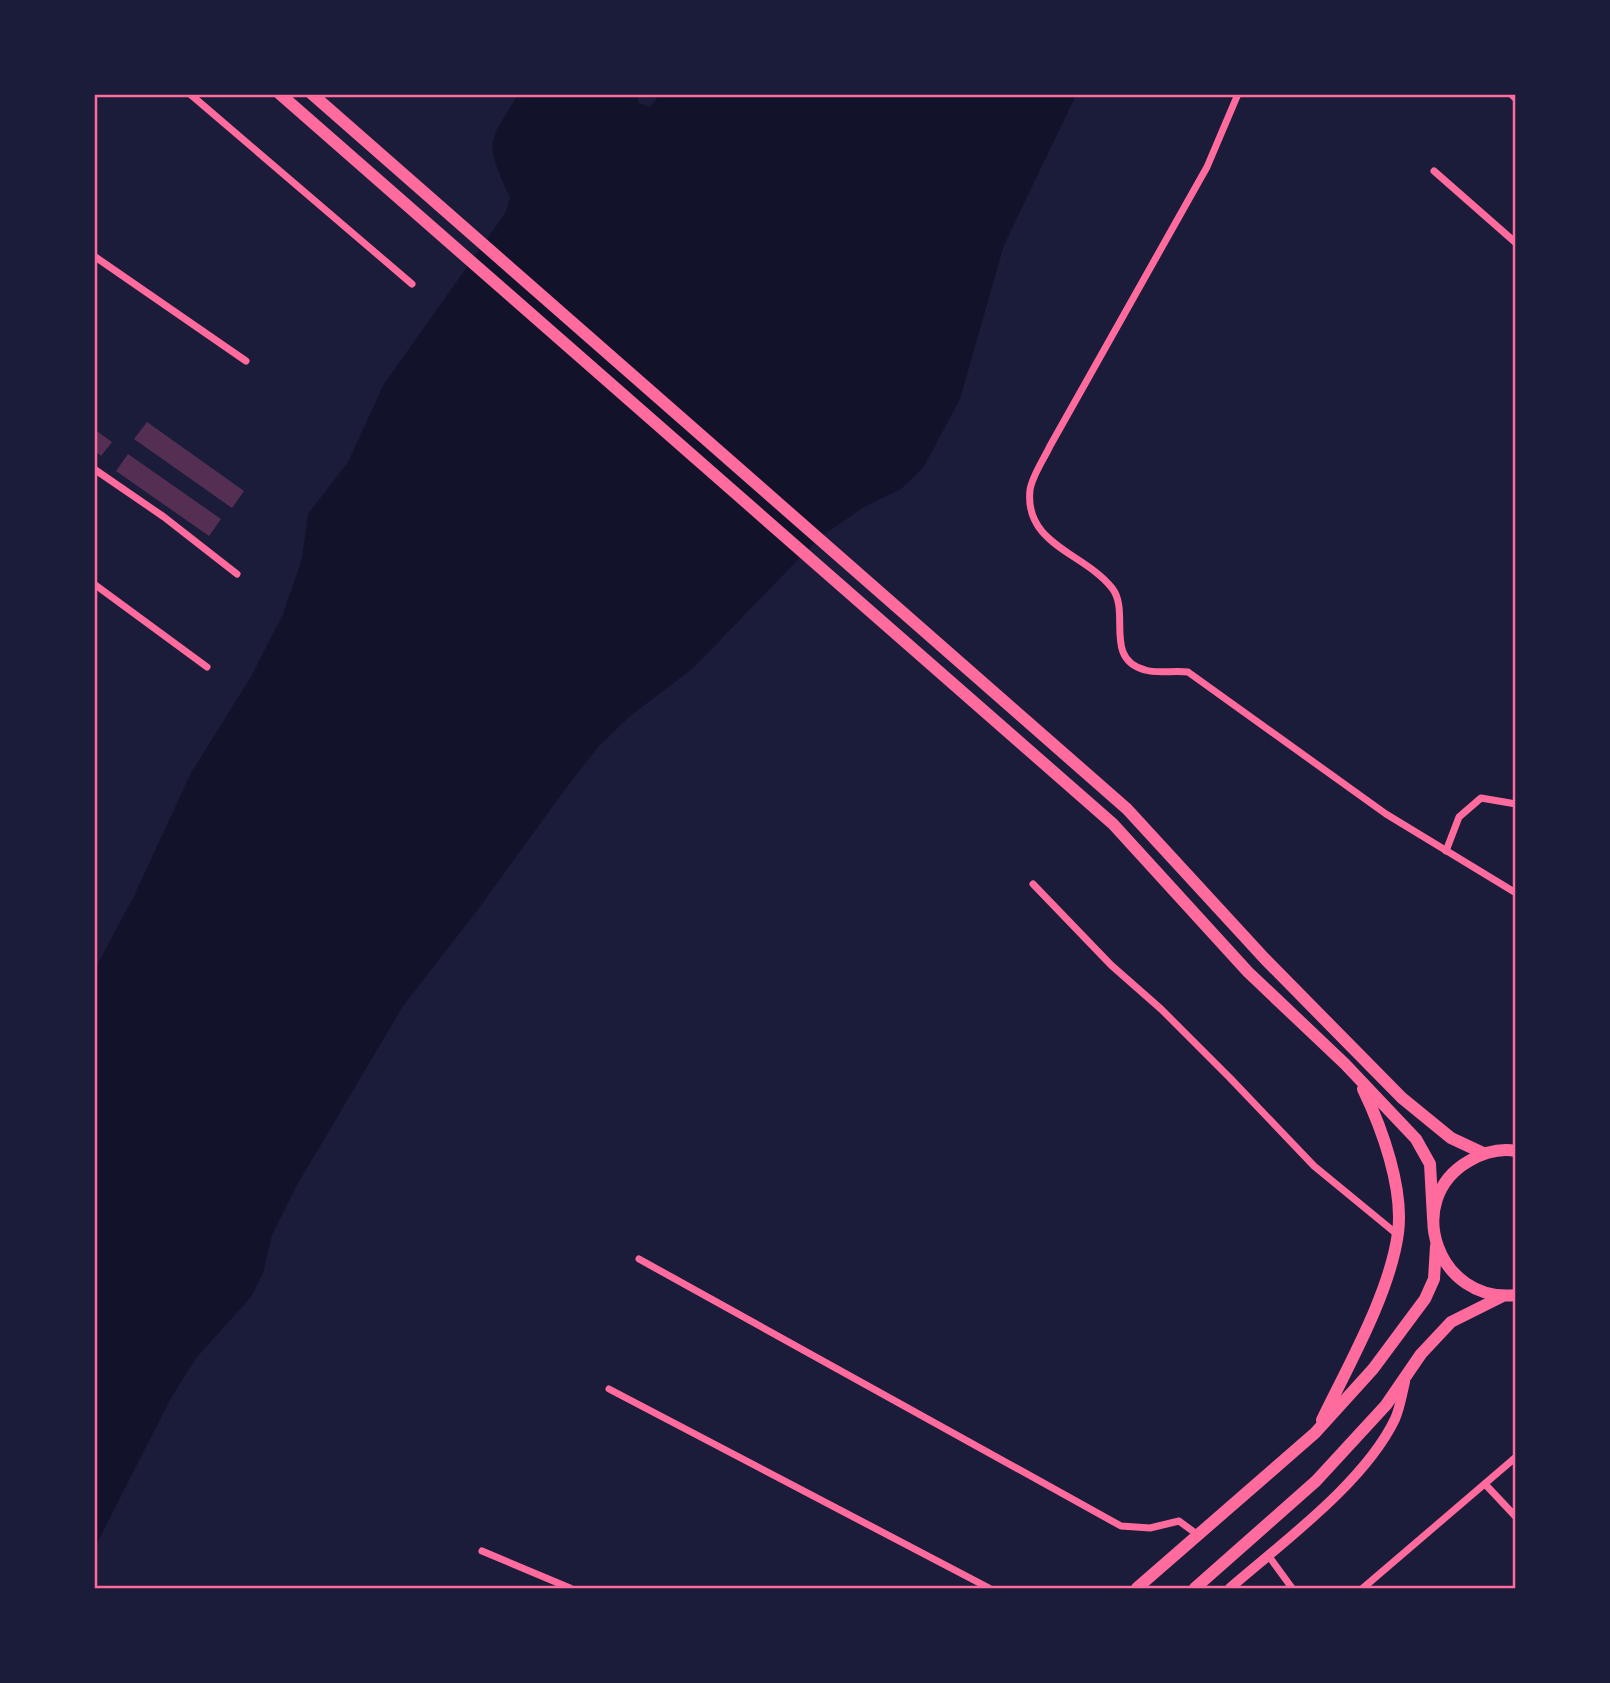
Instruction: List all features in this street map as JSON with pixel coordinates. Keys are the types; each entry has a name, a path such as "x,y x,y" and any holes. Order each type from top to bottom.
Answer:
{"main road":[{"path":"280,94 1113,824 1248,972 1357,1076 1416,1139 1430,1164 1436,1246 1434,1279 1425,1299 1373,1369 1315,1433 1136,1588"},
{"path":"312,94 1127,809 1265,959 1402,1098 1451,1138 1483,1153"},
{"path":"1315,1433 1377,1303 1398,1235 1399,1214 1380,1124 1357,1076"},
{"path":"1433,1218 1440,1190 1458,1167 1483,1153 1516,1151"},
{"path":"1436,1246 1450,1271 1473,1289 1501,1297"},
{"path":"1195,1588 1316,1480 1387,1405 1451,1322 1501,1297 1516,1295"}],"street":[{"path":"190,94 412,284"},
{"path":"1238,94 1207,167 1050,446 1030,489 1032,517 1043,536 1107,582 1116,593 1122,652 1134,666 1147,671 1188,672 1387,814 1516,893"},
{"path":"1511,94 1516,99"},
{"path":"1434,171 1516,243"},
{"path":"94,256 246,361"},
{"path":"94,469 237,573"},
{"path":"94,584 207,667"},
{"path":"1446,851 1459,817 1480,798 1516,804"},
{"path":"1033,884 1111,965 1181,1028 1314,1166 1398,1235"},
{"path":"639,1259 1121,1526 1150,1528 1179,1521 1199,1536"},
{"path":"1230,1588 1357,1473 1382,1442 1396,1416 1406,1377"},
{"path":"609,1390 989,1588"},
{"path":"1363,1588 1516,1457"},
{"path":"1486,1484 1516,1517"},
{"path":"481,1551 570,1588"},
{"path":"1268,1555 1292,1588"}],"shaded area":[{"path":"660,94 1076,95 1004,245 960,399 923,468 901,489 864,507 819,538 692,669 630,716 598,747 566,788 479,908 403,1006 297,1185 272,1235 263,1273 251,1297 196,1358 171,1398 95,1547 95,969 134,896 191,773 252,675 283,614 302,559 308,514 348,462 384,384 506,212 510,198 496,166 493,145 499,125 518,95 638,95 638,103 650,107"}],"building":[{"path":"147,422 244,491 232,508 134,439"},
{"path":"94,429 112,442 101,456 94,451"},
{"path":"128,454 221,519 209,536 116,471"}]}
